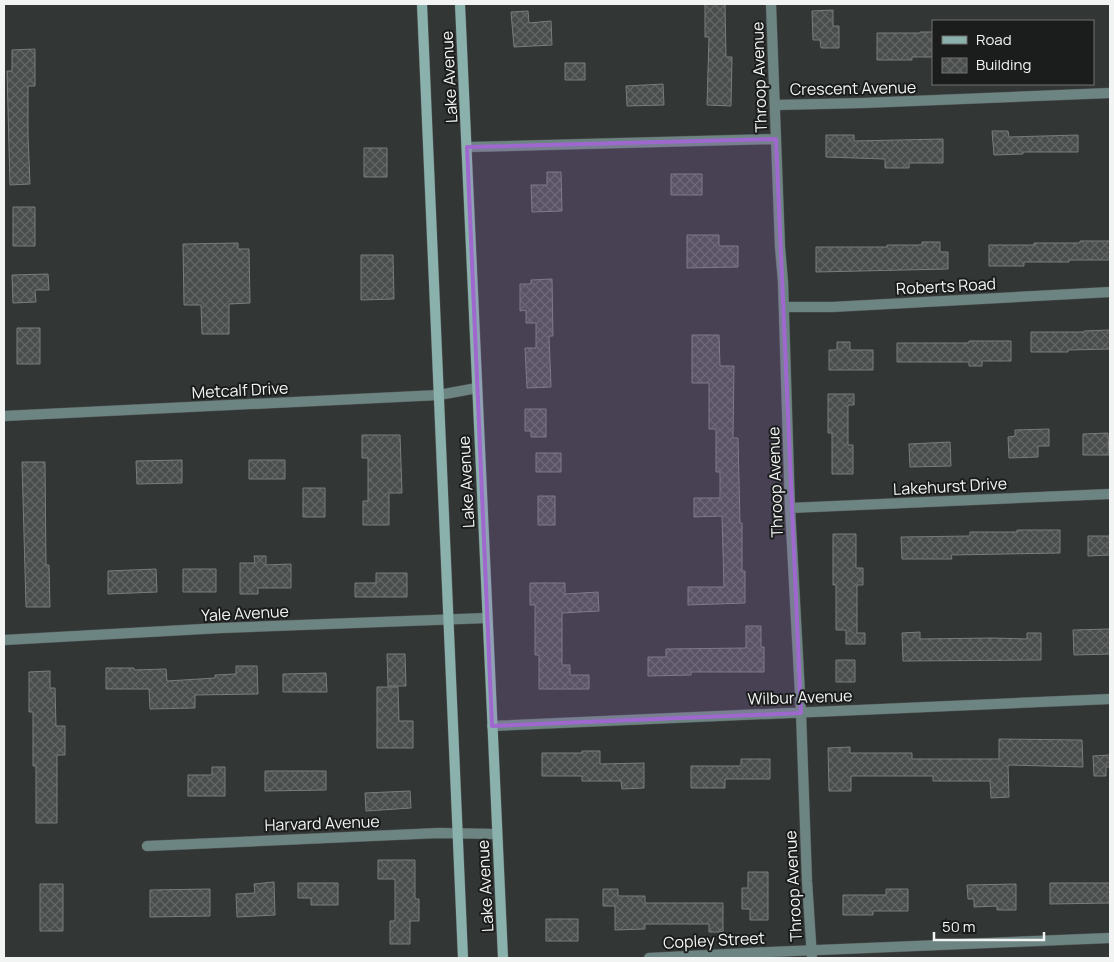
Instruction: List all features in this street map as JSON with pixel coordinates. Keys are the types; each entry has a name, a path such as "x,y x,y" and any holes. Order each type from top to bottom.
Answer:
{"main road":[{"name":"Lake Avenue","path":"422,4 463,958"},
{"name":"Lake Avenue","path":"460,4 503,958"}],"street":[{"name":"Throop Avenue","path":"771,4 784,307 790,508 801,712 802,782 812,954"},
{"name":"Crescent Avenue","path":"776,104 863,103 1110,93"},
{"path":"467,147 776,140"},
{"name":"Roberts Road","path":"784,307 832,307 1110,292"},
{"name":"Metcalf Drive","path":"4,416 439,395 477,388"},
{"name":"Lakehurst Drive","path":"790,508 1110,494"},
{"name":"Yale Avenue","path":"4,640 221,628 487,618"},
{"name":"Wilbur Avenue","path":"492,726 1110,699"},
{"name":"Harvard Avenue","path":"147,846 348,836 498,834"},
{"name":"Copley Street","path":"649,958 812,954 1110,938"}],"highlighted area":[{"path":"776,139 801,713 492,726 467,147"}],"building":[{"path":"705,4 725,4 726,57 732,57 731,106 707,105 709,37 705,37"},
{"path":"833,10 833,26 839,26 839,48 821,48 820,40 813,40 812,11"},
{"path":"528,11 529,23 551,21 552,45 514,47 511,12"},
{"path":"932,32 932,57 912,57 912,60 877,60 877,33"},
{"path":"35,49 35,86 28,86 30,184 10,185 7,71 12,71 12,50"},
{"path":"565,63 585,63 585,80 565,80"},
{"path":"663,84 664,105 627,106 626,86"},
{"path":"992,131 1008,131 1009,137 1078,135 1078,152 1023,152 1023,154 994,155"},
{"path":"826,135 854,135 854,141 943,139 943,163 909,163 909,168 885,168 885,159 826,157"},
{"path":"364,148 387,148 387,177 364,177"},
{"path":"547,172 561,172 562,211 532,212 531,185 547,185"},
{"path":"671,174 702,174 702,195 671,195"},
{"path":"13,207 35,207 35,246 13,246"},
{"path":"687,235 719,235 719,246 738,246 738,267 687,268"},
{"path":"1080,241 1110,241 1110,260 1024,262 1024,266 989,266 989,245 1080,243"},
{"path":"922,242 940,242 940,252 948,252 948,269 816,272 816,247 887,247 887,245 922,245"},
{"path":"238,243 238,249 249,249 250,303 229,304 229,334 202,334 201,305 184,305 183,244"},
{"path":"361,255 393,255 394,299 361,300"},
{"path":"48,274 49,290 35,290 36,302 13,303 12,275"},
{"path":"552,279 553,336 549,336 551,387 527,388 525,348 536,348 536,323 526,323 526,310 520,311 520,284 531,284 531,280"},
{"path":"17,328 40,328 40,364 17,364"},
{"path":"1110,330 1110,349 1031,352 1031,332"},
{"path":"692,335 719,335 720,366 734,366 733,438 738,438 742,571 745,571 745,603 688,605 688,587 724,587 722,516 694,517 694,498 720,498 720,472 716,472 716,429 709,429 709,383 692,383"},
{"path":"969,341 1011,341 1011,361 982,361 982,366 969,366 969,362 897,362 897,343 969,343"},
{"path":"837,342 850,342 850,350 873,350 873,370 829,370 829,350 837,350"},
{"path":"828,394 854,394 854,405 848,405 848,445 853,445 853,474 832,474 832,433 828,433"},
{"path":"525,409 546,409 546,437 531,437 531,431 525,431"},
{"path":"1049,429 1049,446 1038,446 1038,457 1009,458 1008,437 1015,436 1015,430"},
{"path":"1108,433 1109,455 1083,455 1083,434"},
{"path":"362,435 400,435 402,493 389,493 389,525 363,525 363,501 368,501 368,458 362,458"},
{"path":"950,442 951,466 910,467 909,444"},
{"path":"536,453 561,453 561,472 536,472"},
{"path":"182,460 182,483 137,484 136,461"},
{"path":"249,460 285,460 285,479 249,479"},
{"path":"22,462 45,462 46,565 49,565 50,607 26,607"},
{"path":"303,488 325,488 325,517 303,517"},
{"path":"538,496 555,496 555,525 538,525"},
{"path":"1017,530 1060,530 1060,553 951,555 952,559 902,559 901,537 970,536 970,532 1017,532"},
{"path":"833,534 856,534 856,568 863,568 863,585 857,585 857,633 865,633 865,644 846,644 846,630 836,630 836,585 833,585"},
{"path":"1088,536 1110,536 1110,555 1088,556"},
{"path":"254,556 266,556 266,565 291,564 291,588 258,588 258,594 240,594 240,563 255,563"},
{"path":"156,569 157,592 108,594 108,571"},
{"path":"183,569 216,569 216,592 183,592"},
{"path":"376,573 407,573 407,597 355,597 355,583 376,583"},
{"path":"530,583 565,583 565,594 598,592 599,611 562,613 562,665 570,665 570,675 589,675 589,689 539,689 539,655 535,655 535,605 530,605"},
{"path":"746,626 761,626 761,647 764,647 764,672 691,672 691,675 648,676 648,657 666,657 666,649 746,648"},
{"path":"1110,629 1110,654 1074,655 1073,630"},
{"path":"920,632 920,639 1027,639 1027,633 1041,633 1041,660 903,661 902,633"},
{"path":"387,654 405,654 406,686 388,686"},
{"path":"836,660 855,660 855,682 836,682"},
{"path":"236,666 257,666 258,694 195,695 195,708 150,709 149,689 106,689 106,668 134,668 134,670 166,669 167,681 215,678 215,675 236,674"},
{"path":"50,671 50,688 55,688 56,726 65,726 65,755 57,755 57,823 36,823 36,766 33,766 33,712 29,712 29,672"},
{"path":"326,673 327,692 283,692 283,674"},
{"path":"377,687 398,687 399,721 413,721 413,748 377,748"},
{"path":"999,739 1082,740 1083,767 1008,765 1009,797 991,798 990,781 933,781 933,776 851,776 851,791 829,791 828,748 850,747 850,753 912,753 912,759 999,759"},
{"path":"582,751 600,751 600,764 644,763 644,788 622,789 621,781 582,781 582,776 542,776 542,753 582,753"},
{"path":"1110,755 1110,767 1106,767 1106,776 1094,776 1093,756"},
{"path":"741,759 770,759 770,779 725,779 725,788 691,788 691,766 741,766"},
{"path":"212,767 225,767 225,796 188,796 188,775 212,775"},
{"path":"265,771 326,771 326,790 265,791"},
{"path":"410,791 411,808 366,811 365,793"},
{"path":"378,860 415,860 415,899 419,899 419,921 410,921 410,944 390,944 390,921 395,921 395,879 378,879"},
{"path":"748,872 768,872 768,920 750,920 750,909 742,909 742,888 748,888"},
{"path":"274,882 275,915 237,917 236,894 255,893 254,884"},
{"path":"298,883 338,883 338,905 311,905 311,898 298,898"},
{"path":"1050,883 1110,883 1110,903 1050,904"},
{"path":"40,884 63,884 63,931 40,931"},
{"path":"1016,884 1016,910 997,910 997,906 974,907 974,899 968,899 967,885"},
{"path":"210,889 210,916 150,917 150,890"},
{"path":"603,889 618,889 618,896 645,896 645,903 723,903 723,932 709,932 709,924 645,924 645,929 615,930 615,906 603,906"},
{"path":"886,889 908,889 908,911 873,911 873,915 843,915 843,895 886,895"},
{"path":"546,919 578,919 578,941 546,941"}]}
